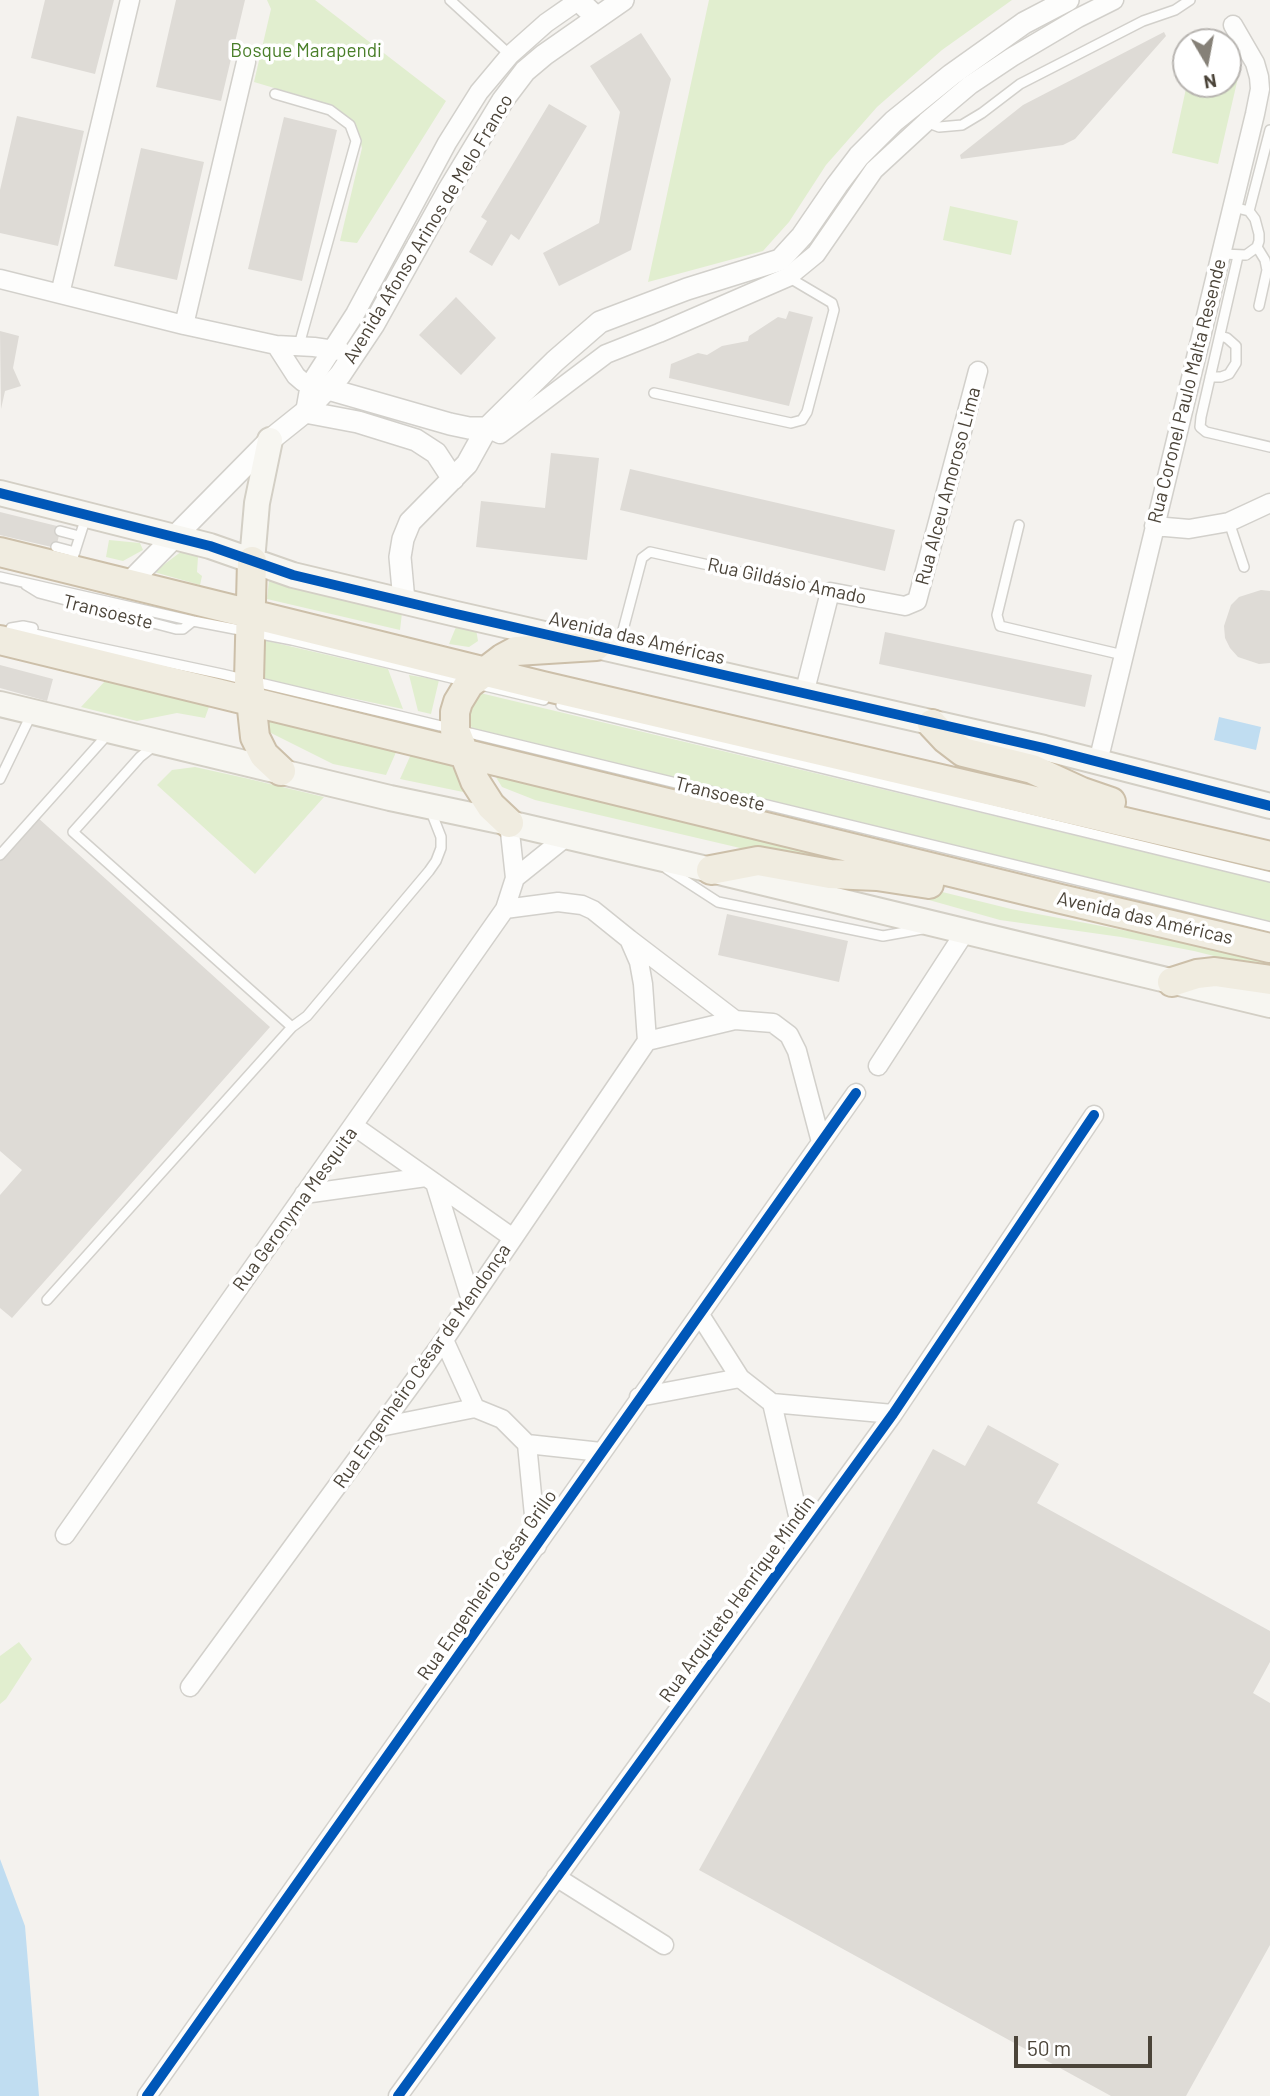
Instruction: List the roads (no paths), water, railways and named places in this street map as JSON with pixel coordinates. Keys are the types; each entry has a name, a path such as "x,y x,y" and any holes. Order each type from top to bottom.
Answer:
{"highway":[{"path":"0,552 67,556 129,583 250,623 478,677 543,686 1270,856"},
{"path":"252,561 250,691 255,737 271,763 281,771"},
{"name":"Avenida das Américas","path":"5,634 459,740 1061,899 1270,948"},
{"path":"509,823 491,806 475,781 459,740 455,712 478,677 516,651 606,649"},
{"path":"932,724 963,752 1032,769 1082,792 1116,803 1124,808 1136,823"},
{"path":"711,870 758,861 830,874 906,879 1025,905 1061,899"},
{"path":"1172,982 1197,974 1215,972 1270,979"}],"main road":[{"path":"252,561 257,503 270,440"},
{"name":"Avenida das Américas","path":"0,493 83,525 176,536 293,575 1044,748 1270,806"},
{"path":"0,704 711,870 1270,1005"}],"street":[{"path":"60,294 130,0"},
{"path":"578,0 597,18"},
{"name":"Avenida Afonso Arinos de Melo Franco","path":"129,583 270,440 305,412 319,387 333,349 478,92 510,55 545,23 578,0"},
{"name":"Avenida Afonso Arinos de Melo Franco","path":"319,387 355,355 503,100 525,71 623,0"},
{"path":"404,601 400,557 403,538 410,522 467,464 486,428 555,361 600,322 687,289 780,260 802,236 859,156 894,121 951,75 1024,23 1068,0"},
{"path":"276,345 296,376 319,387 450,424 486,428 500,434 606,354 788,277 816,254 874,170 926,122 970,85 1012,57 1114,0"},
{"name":"Rua Coronel Paulo Malta Resende","path":"1098,762 1154,526 1241,209 1259,89 1255,63 1233,25"},
{"path":"184,325 246,62"},
{"path":"0,279 276,345 333,349 355,355"},
{"name":"Rua Alceu Amoroso Lima","path":"917,601 978,371"},
{"path":"305,412 358,422 416,440 436,453 453,479"},
{"path":"1154,526 1189,529 1229,522 1270,503"},
{"path":"804,694 830,592"},
{"name":"Rua Gildásio Amado","path":"830,592 905,606 917,601"},
{"name":"Rua Geronyma Mesquita","path":"65,1535 505,909 515,878 509,823"},
{"path":"515,878 566,837"},
{"path":"505,909 558,902 582,905 593,910 735,1020"},
{"path":"878,1066 965,932"},
{"path":"629,939 639,962 643,984 647,1041 735,1020 773,1023 789,1035 797,1051 821,1142"},
{"name":"Rua Engenheiro César de Mendonça","path":"190,1687 444,1340 647,1041"},
{"name":"Rua Engenheiro César Grillo","path":"147,2096 856,1093"},
{"name":"Rua Arquiteto Henrique Mindin","path":"398,2096 893,1415 1094,1115"},
{"path":"354,1126 513,1238"},
{"path":"304,1194 430,1180"},
{"path":"430,1180 471,1300"},
{"path":"700,1315 740,1378 772,1403 893,1415"},
{"path":"444,1340 475,1408"},
{"path":"639,1397 740,1378"},
{"path":"772,1403 803,1537"},
{"path":"380,1427 475,1408 502,1419 527,1444 601,1452"},
{"path":"527,1444 537,1546"},
{"path":"556,1877 664,1945"}],"lane":[{"path":"450,0 510,55"},
{"path":"926,122 939,127 962,125 1020,84 1143,21 1175,10 1190,0"},
{"path":"275,94 330,110 350,125 356,141 299,345"},
{"path":"1259,306 1266,270 1265,260 1258,244 1257,224 1241,209 1267,148 1270,130"},
{"path":"1270,236 1252,252 1230,255 1220,336 1200,427 1206,432 1270,447"},
{"path":"654,393 791,423 802,420 807,412 834,310 832,303 788,277"},
{"path":"1210,376 1221,377 1229,374 1237,363 1236,346 1220,336"},
{"path":"1229,522 1244,568"},
{"path":"60,531 83,525"},
{"path":"67,556 83,525"},
{"path":"1019,525 997,615 1000,626 1123,655"},
{"name":"Rua Gildásio Amado","path":"606,649 642,558 650,552 830,592"},
{"name":"Transoeste","path":"0,577 25,583 38,593 176,629 183,629 193,621 250,623"},
{"name":"Transoeste","path":"0,626 5,634 29,627 160,659 250,691"},
{"path":"478,677 1270,877"},
{"path":"0,779 33,712"},
{"path":"0,855 111,730"},
{"name":"Transoeste","path":"459,740 1270,927"},
{"path":"160,742 141,757 73,832 292,1027"},
{"path":"47,1300 292,1027 307,1016 436,861 441,848 441,837 427,805"},
{"path":"648,856 718,902 883,936 937,925"}],"water":[{"path":"1219,717 1261,727 1256,750 1214,740"},
{"path":"0,1859 25,1926 39,2096 0,2096"}],"park label":[{"name":"Bosque Marapendi","path":"306,51"}]}
